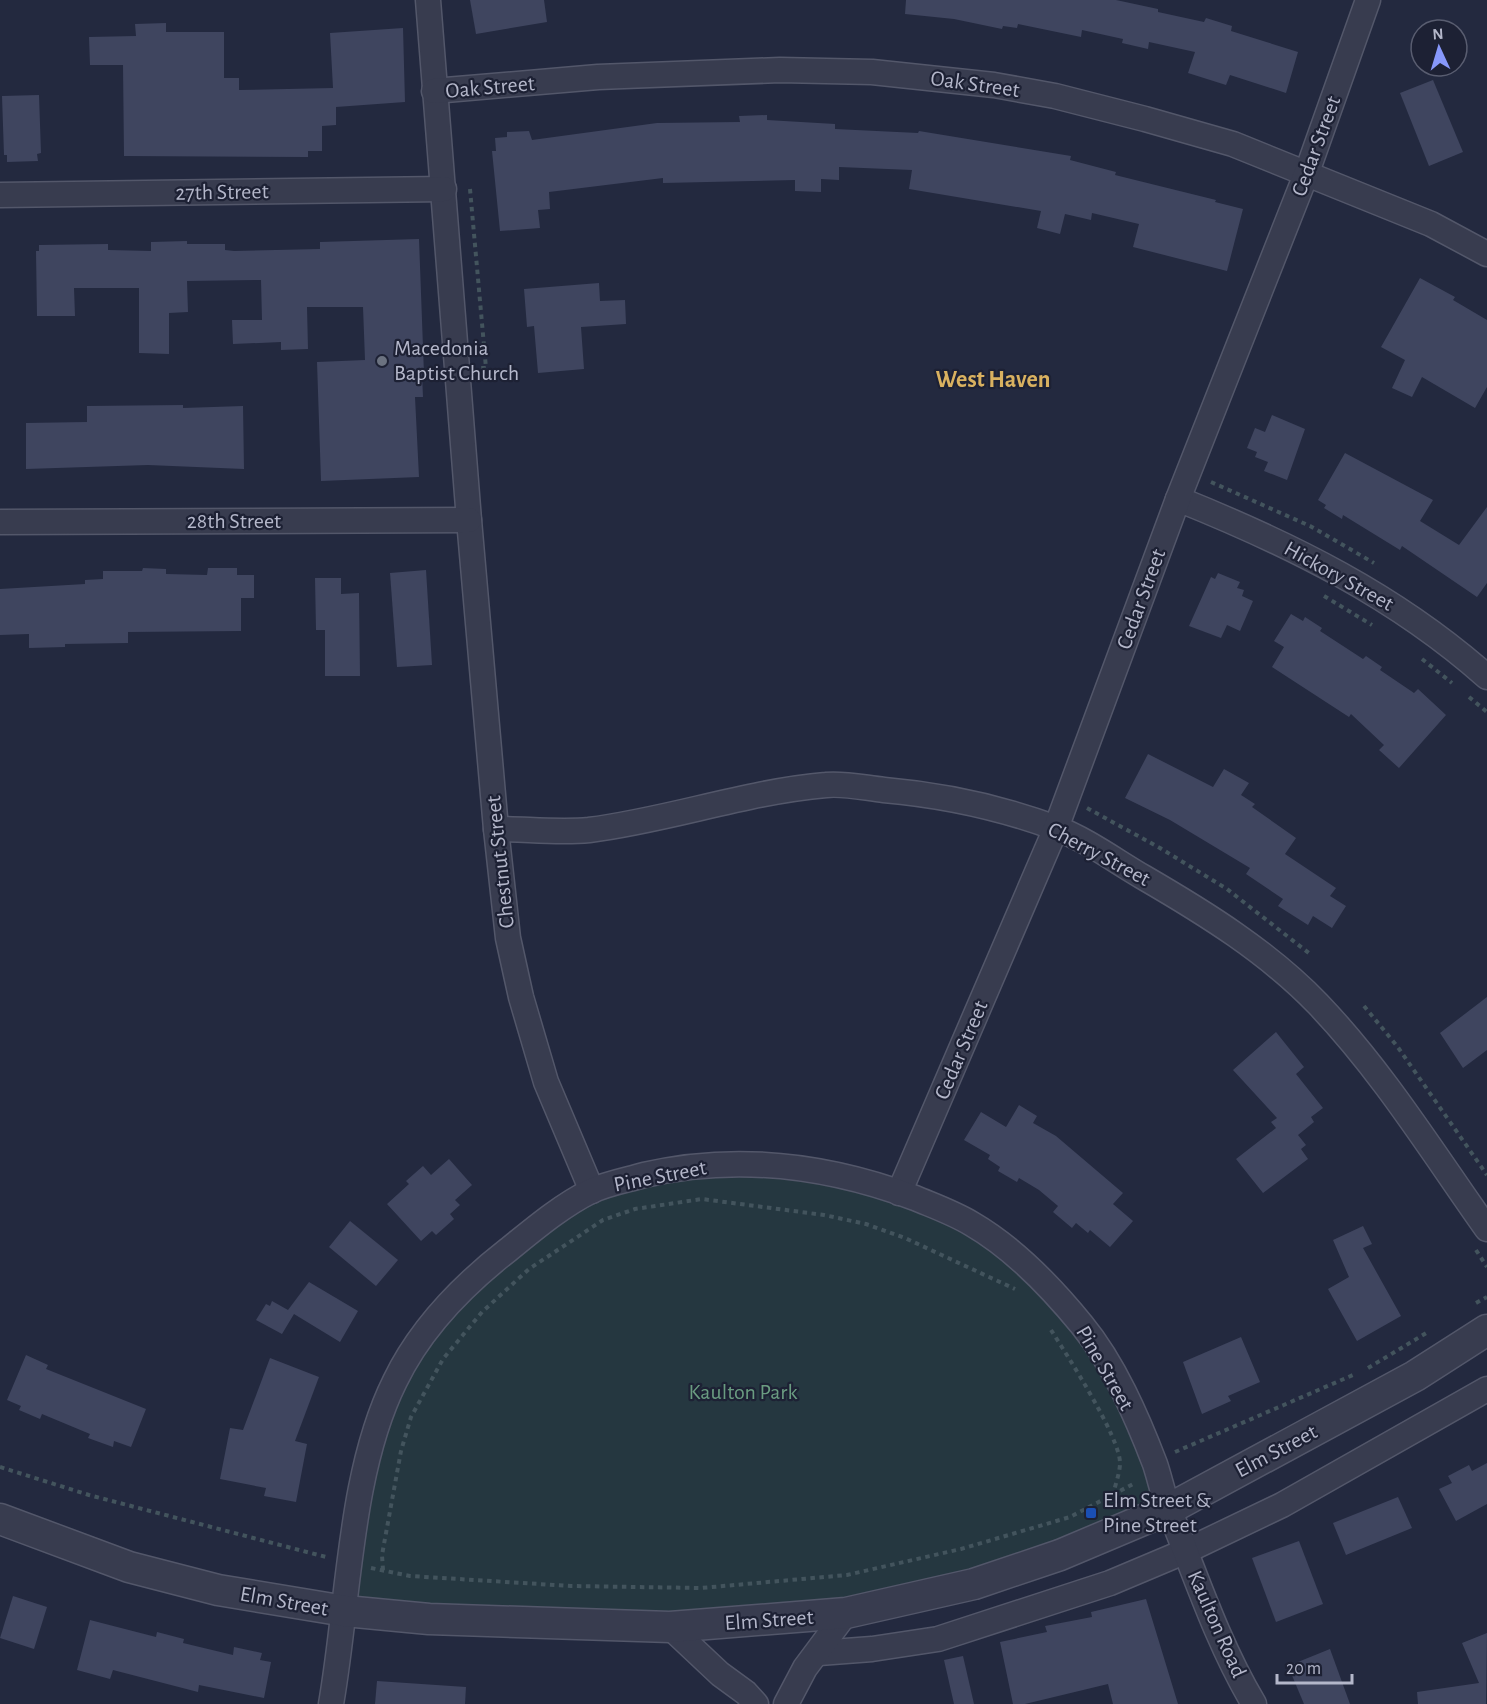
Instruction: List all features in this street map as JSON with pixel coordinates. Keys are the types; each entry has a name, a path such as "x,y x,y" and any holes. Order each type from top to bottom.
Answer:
{"street":[{"name":"Chestnut Street","path":"428,0 495,829 508,938 521,997 546,1082 592,1191"},
{"name":"Cedar Street","path":"899,1192 1068,798 1178,499 1307,172 1368,0"},
{"name":"Oak Street","path":"434,91 598,77 780,70 872,72 994,85 1055,96 1145,118 1233,144 1431,224 1487,254"},
{"name":"27th Street","path":"0,195 444,189"},
{"name":"Hickory Street","path":"1178,499 1314,558 1425,627 1487,677"},
{"name":"28th Street","path":"0,522 469,520"},
{"name":"Cherry Street","path":"495,829 586,830 648,820 737,799 828,784 920,793 1003,812 1056,828 1091,845 1171,892 1249,944 1296,983 1319,1005 1380,1077 1487,1229"},
{"name":"Pine Street","path":"331,1704 361,1492 374,1434 397,1377 430,1327 470,1283 542,1223 592,1191 621,1181 676,1168 736,1163 797,1167 858,1180 899,1192 972,1223 997,1240 1043,1281 1084,1327 1101,1352 1130,1407 1157,1472 1169,1509"},
{"name":"Elm Street","path":"0,1519 129,1567 218,1590 345,1611 429,1619 669,1627 846,1613 974,1584 1060,1555 1169,1509 1415,1376 1478,1318"},
{"name":"Elm Street","path":"819,1653 872,1649 938,1639 1110,1583 1186,1551 1282,1505 1487,1389"},
{"name":"Kaulton Road","path":"1169,1509 1220,1635 1254,1704"},
{"path":"786,1704 806,1668 846,1613"},
{"path":"669,1627 756,1704"}],"path":[{"path":"1322,595 1379,629"},
{"path":"1415,654 1458,687"},
{"path":"1466,694 1487,712"},
{"path":"1068,798 1160,848 1227,889 1310,954"},
{"path":"1364,1006 1397,1046 1487,1175"},
{"path":"383,1570 382,1555 401,1451 411,1417 443,1359 482,1312 529,1269 603,1220 635,1209 702,1199 824,1215 866,1224 904,1238 987,1274 1022,1293"},
{"path":"1478,1318 1487,1297"},
{"path":"1046,1321 1074,1365 1118,1448 1120,1464 1113,1495"},
{"path":"1366,1368 1434,1329"},
{"path":"0,1467 89,1495 351,1564 410,1576 560,1585 702,1588 847,1575 961,1549 1070,1517 1157,1472 1168,1455 1356,1374"}],"green space":[{"name":"Kaulton Park","path":"736,1163 946,1210 1084,1327 1169,1509 846,1613 345,1611 361,1492 430,1327 592,1191"}],"building":[{"path":"470,0 544,0 547,22 476,34"},
{"path":"906,0 1116,0 1204,22 1206,18 1232,26 1231,31 1298,52 1286,93 1230,75 1226,85 1188,73 1195,52 1149,42 1148,49 1122,43 1123,39 1082,30 1081,37 1018,24 1017,28 1003,26 1002,29 954,19 905,14"},
{"path":"166,23 166,32 224,32 224,78 239,78 239,90 333,88 330,33 403,28 405,102 336,107 336,125 322,126 322,151 308,151 308,157 124,156 123,65 90,65 89,37 136,36 135,24"},
{"path":"1433,80 1463,152 1429,166 1400,93"},
{"path":"39,95 41,153 37,154 38,161 7,162 7,155 4,155 2,96"},
{"path":"767,115 767,120 835,124 835,129 918,133 919,131 1071,156 1070,160 1116,172 1115,175 1243,209 1227,271 1133,247 1139,224 1092,213 1091,220 1065,214 1060,234 1037,228 1041,211 909,189 912,170 839,167 839,180 821,179 821,192 795,191 795,180 663,183 663,178 549,192 550,209 538,210 540,228 500,231 492,151 496,151 495,138 507,137 507,132 529,131 532,140 657,123 740,122 739,116"},
{"path":"419,239 424,374 422,374 423,397 415,397 419,477 321,481 317,362 365,360 363,307 307,307 308,349 281,350 281,342 233,344 232,320 262,320 261,280 187,281 188,312 169,313 169,354 139,353 139,288 74,288 75,316 37,316 36,251 39,251 39,245 108,244 108,250 151,251 151,242 187,241 187,244 225,244 225,250 234,251 320,249 320,242"},
{"path":"1420,278 1455,297 1453,300 1487,320 1487,387 1475,408 1422,377 1412,397 1392,388 1405,360 1381,347"},
{"path":"599,283 600,301 625,300 626,324 581,327 584,369 538,373 534,326 527,327 524,289"},
{"path":"183,405 183,408 243,406 244,469 148,465 26,469 26,423 87,422 87,406"},
{"path":"1272,415 1305,429 1287,480 1264,471 1268,462 1255,457 1257,452 1247,448 1255,428 1265,432"},
{"path":"1345,453 1433,500 1420,521 1459,545 1487,507 1487,583 1477,597 1402,546 1400,550 1343,515 1342,519 1324,508 1326,505 1318,500"},
{"path":"143,568 166,569 166,574 207,575 208,568 237,568 237,575 254,575 254,598 241,598 241,631 128,632 128,643 65,644 65,647 29,648 29,634 0,635 0,589 85,584 85,580 103,579 103,571 142,571"},
{"path":"426,570 432,665 397,667 390,573"},
{"path":"1218,573 1240,582 1237,588 1244,590 1242,596 1253,601 1240,631 1227,625 1221,638 1189,626 1211,577 1215,579"},
{"path":"315,578 341,578 341,594 359,593 360,676 325,676 325,630 316,630"},
{"path":"1291,614 1303,621 1305,617 1322,628 1320,631 1363,659 1366,656 1382,667 1380,670 1414,693 1418,689 1446,715 1399,768 1379,750 1384,745 1351,714 1349,717 1272,667 1284,647 1274,641"},
{"path":"1148,754 1213,787 1224,769 1249,783 1241,795 1255,804 1252,807 1296,838 1285,854 1336,888 1330,896 1346,906 1332,928 1313,916 1308,925 1278,906 1283,899 1246,874 1250,868 1170,820 1125,798"},
{"path":"1487,997 1487,1050 1463,1068 1440,1033"},
{"path":"1276,1032 1304,1067 1296,1074 1323,1108 1311,1117 1314,1122 1298,1135 1306,1145 1301,1149 1308,1159 1263,1193 1236,1159 1276,1128 1271,1122 1277,1118 1233,1070"},
{"path":"1019,1105 1037,1116 1033,1123 1056,1136 1123,1193 1113,1204 1133,1221 1110,1247 1090,1230 1088,1233 1076,1223 1072,1228 1053,1212 1058,1206 1039,1190 1019,1178 1017,1182 998,1171 1000,1167 988,1159 990,1155 964,1140 981,1112 1006,1127"},
{"path":"449,1159 472,1185 455,1200 460,1205 450,1214 454,1219 436,1235 432,1231 421,1241 387,1204 409,1184 406,1181 423,1166 431,1175"},
{"path":"350,1221 398,1260 376,1286 329,1247"},
{"path":"1363,1226 1372,1244 1363,1248 1401,1316 1357,1341 1328,1289 1349,1277 1333,1240"},
{"path":"309,1282 358,1311 340,1342 294,1314 282,1334 256,1320 266,1304 270,1306 272,1301 288,1310"},
{"path":"1241,1337 1260,1382 1228,1396 1231,1401 1202,1414 1183,1362"},
{"path":"26,1355 48,1365 46,1369 146,1409 131,1447 114,1441 113,1447 88,1438 90,1434 42,1414 40,1419 19,1410 21,1406 7,1400"},
{"path":"270,1358 319,1377 295,1441 307,1444 296,1502 264,1496 266,1488 220,1479 230,1428 243,1430"},
{"path":"1487,1463 1487,1504 1456,1521 1439,1489 1452,1483 1448,1476 1469,1465 1472,1471"},
{"path":"1398,1497 1412,1528 1346,1555 1333,1523"},
{"path":"1299,1541 1323,1604 1276,1622 1252,1558"},
{"path":"13,1596 47,1607 34,1649 0,1638"},
{"path":"1146,1599 1178,1704 1113,1704 1108,1684 1025,1704 1013,1704 1000,1642 1047,1632 1045,1626 1092,1617 1091,1612"},
{"path":"90,1620 156,1637 157,1632 184,1639 183,1643 233,1655 234,1647 262,1653 260,1660 271,1662 264,1698 199,1685 198,1692 113,1670 110,1679 77,1670"},
{"path":"1487,1633 1486,1704 1418,1704 1417,1692 1479,1683 1462,1643"},
{"path":"1330,1649 1350,1704 1304,1704 1288,1666"},
{"path":"963,1656 974,1704 954,1704 944,1660"},
{"path":"377,1681 466,1687 465,1704 375,1704"}],"place":[{"name":"Macedonia Baptist Church","path":"382,361"},
{"name":"Elm Street & Pine Street","path":"1091,1513"}],"district":[{"name":"West Haven","path":"993,380"}]}
